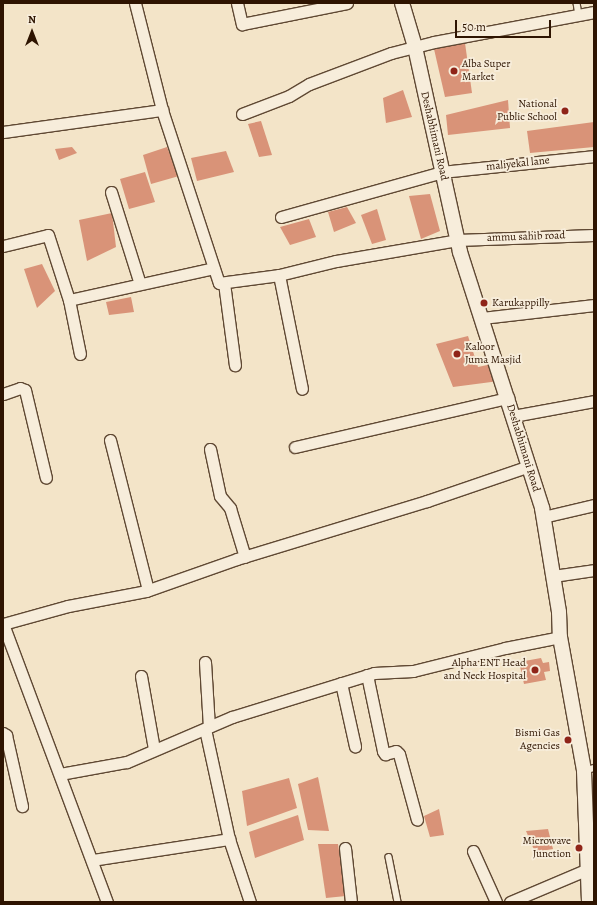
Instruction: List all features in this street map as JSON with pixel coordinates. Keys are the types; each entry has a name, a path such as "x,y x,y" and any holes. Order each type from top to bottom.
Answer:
{"street":[{"path":"135,3 162,110 219,283 224,283 235,365"},
{"path":"237,3 242,24 347,3"},
{"name":"Deshabhimani Road","path":"402,3 415,47 457,240 508,398 543,517 559,612 560,638 589,770 589,902"},
{"path":"242,114 289,96 310,84 415,47 594,12"},
{"path":"3,132 162,110"},
{"name":"maliyekal lane","path":"281,217 442,172 594,156"},
{"path":"111,192 140,284"},
{"path":"3,246 48,235 69,300 80,354"},
{"name":"ammu sahib road","path":"224,283 279,275 336,261 457,240 594,235"},
{"path":"69,300 214,268"},
{"path":"279,275 302,388"},
{"path":"482,318 594,305"},
{"path":"3,394 20,388 25,390 46,478"},
{"path":"295,447 508,398"},
{"path":"513,416 594,401"},
{"path":"110,440 148,590"},
{"path":"210,449 220,496 230,508 244,557"},
{"path":"107,902 3,624 68,606 148,590 244,557 397,511 528,466"},
{"path":"543,517 594,505"},
{"path":"553,576 594,570"},
{"path":"60,774 127,762 207,728 367,675 413,670 505,648 560,638"},
{"path":"205,662 207,728 229,839 250,902"},
{"path":"367,675 383,751 385,754 396,751 399,754 417,820"},
{"path":"141,676 154,750"},
{"path":"341,683 355,746"},
{"path":"3,734 6,734 22,806"},
{"path":"92,860 229,839"},
{"path":"345,848 351,902"},
{"path":"473,852 496,902"},
{"path":"510,902 588,869"}],"lane":[{"path":"577,3 579,16"},
{"path":"389,857 398,902"}],"building":[{"name":"Alba Super Market","path":"465,43 472,93 445,97 434,49"},
{"path":"403,90 412,117 386,123 383,98"},
{"path":"508,100 510,128 448,135 446,115"},
{"path":"261,121 272,155 259,157 248,124"},
{"path":"594,122 594,147 530,153 527,131"},
{"path":"72,147 77,153 59,160 55,149"},
{"path":"167,147 179,176 151,184 143,155"},
{"path":"226,151 234,172 197,181 191,158"},
{"path":"145,172 155,202 129,209 120,179"},
{"path":"430,194 440,231 421,239 409,196"},
{"path":"347,207 356,223 334,232 328,212"},
{"path":"377,209 386,240 372,244 361,215"},
{"path":"112,213 116,247 87,261 79,220"},
{"path":"309,219 316,237 290,245 280,227"},
{"path":"42,264 55,291 37,308 24,269"},
{"path":"131,297 134,312 109,315 106,302"},
{"name":"Kaloor Juma Masjid","path":"468,336 478,367 492,364 499,381 453,387 436,344"},
{"path":"541,658 543,663 549,662 550,671 544,672 546,680 524,684 519,662"},
{"path":"318,777 329,831 308,830 298,784"},
{"path":"289,778 297,808 247,826 242,791"},
{"path":"439,809 444,835 430,837 424,816"},
{"path":"298,815 304,840 255,858 249,832"},
{"path":"548,829 553,849 535,852 526,831"},
{"path":"318,844 338,844 346,896 326,898"}],"place":[{"name":"Alba Super Market","path":"454,71"},
{"name":"National Public School","path":"565,111"},
{"name":"Karukappilly","path":"484,303"},
{"name":"Kaloor Juma Masjid","path":"457,354"},
{"name":"Alpha ENT Head and Neck Hospital","path":"535,670"},
{"name":"Bismi Gas Agencies","path":"568,740"},
{"name":"Microwave Junction","path":"579,848"}]}
